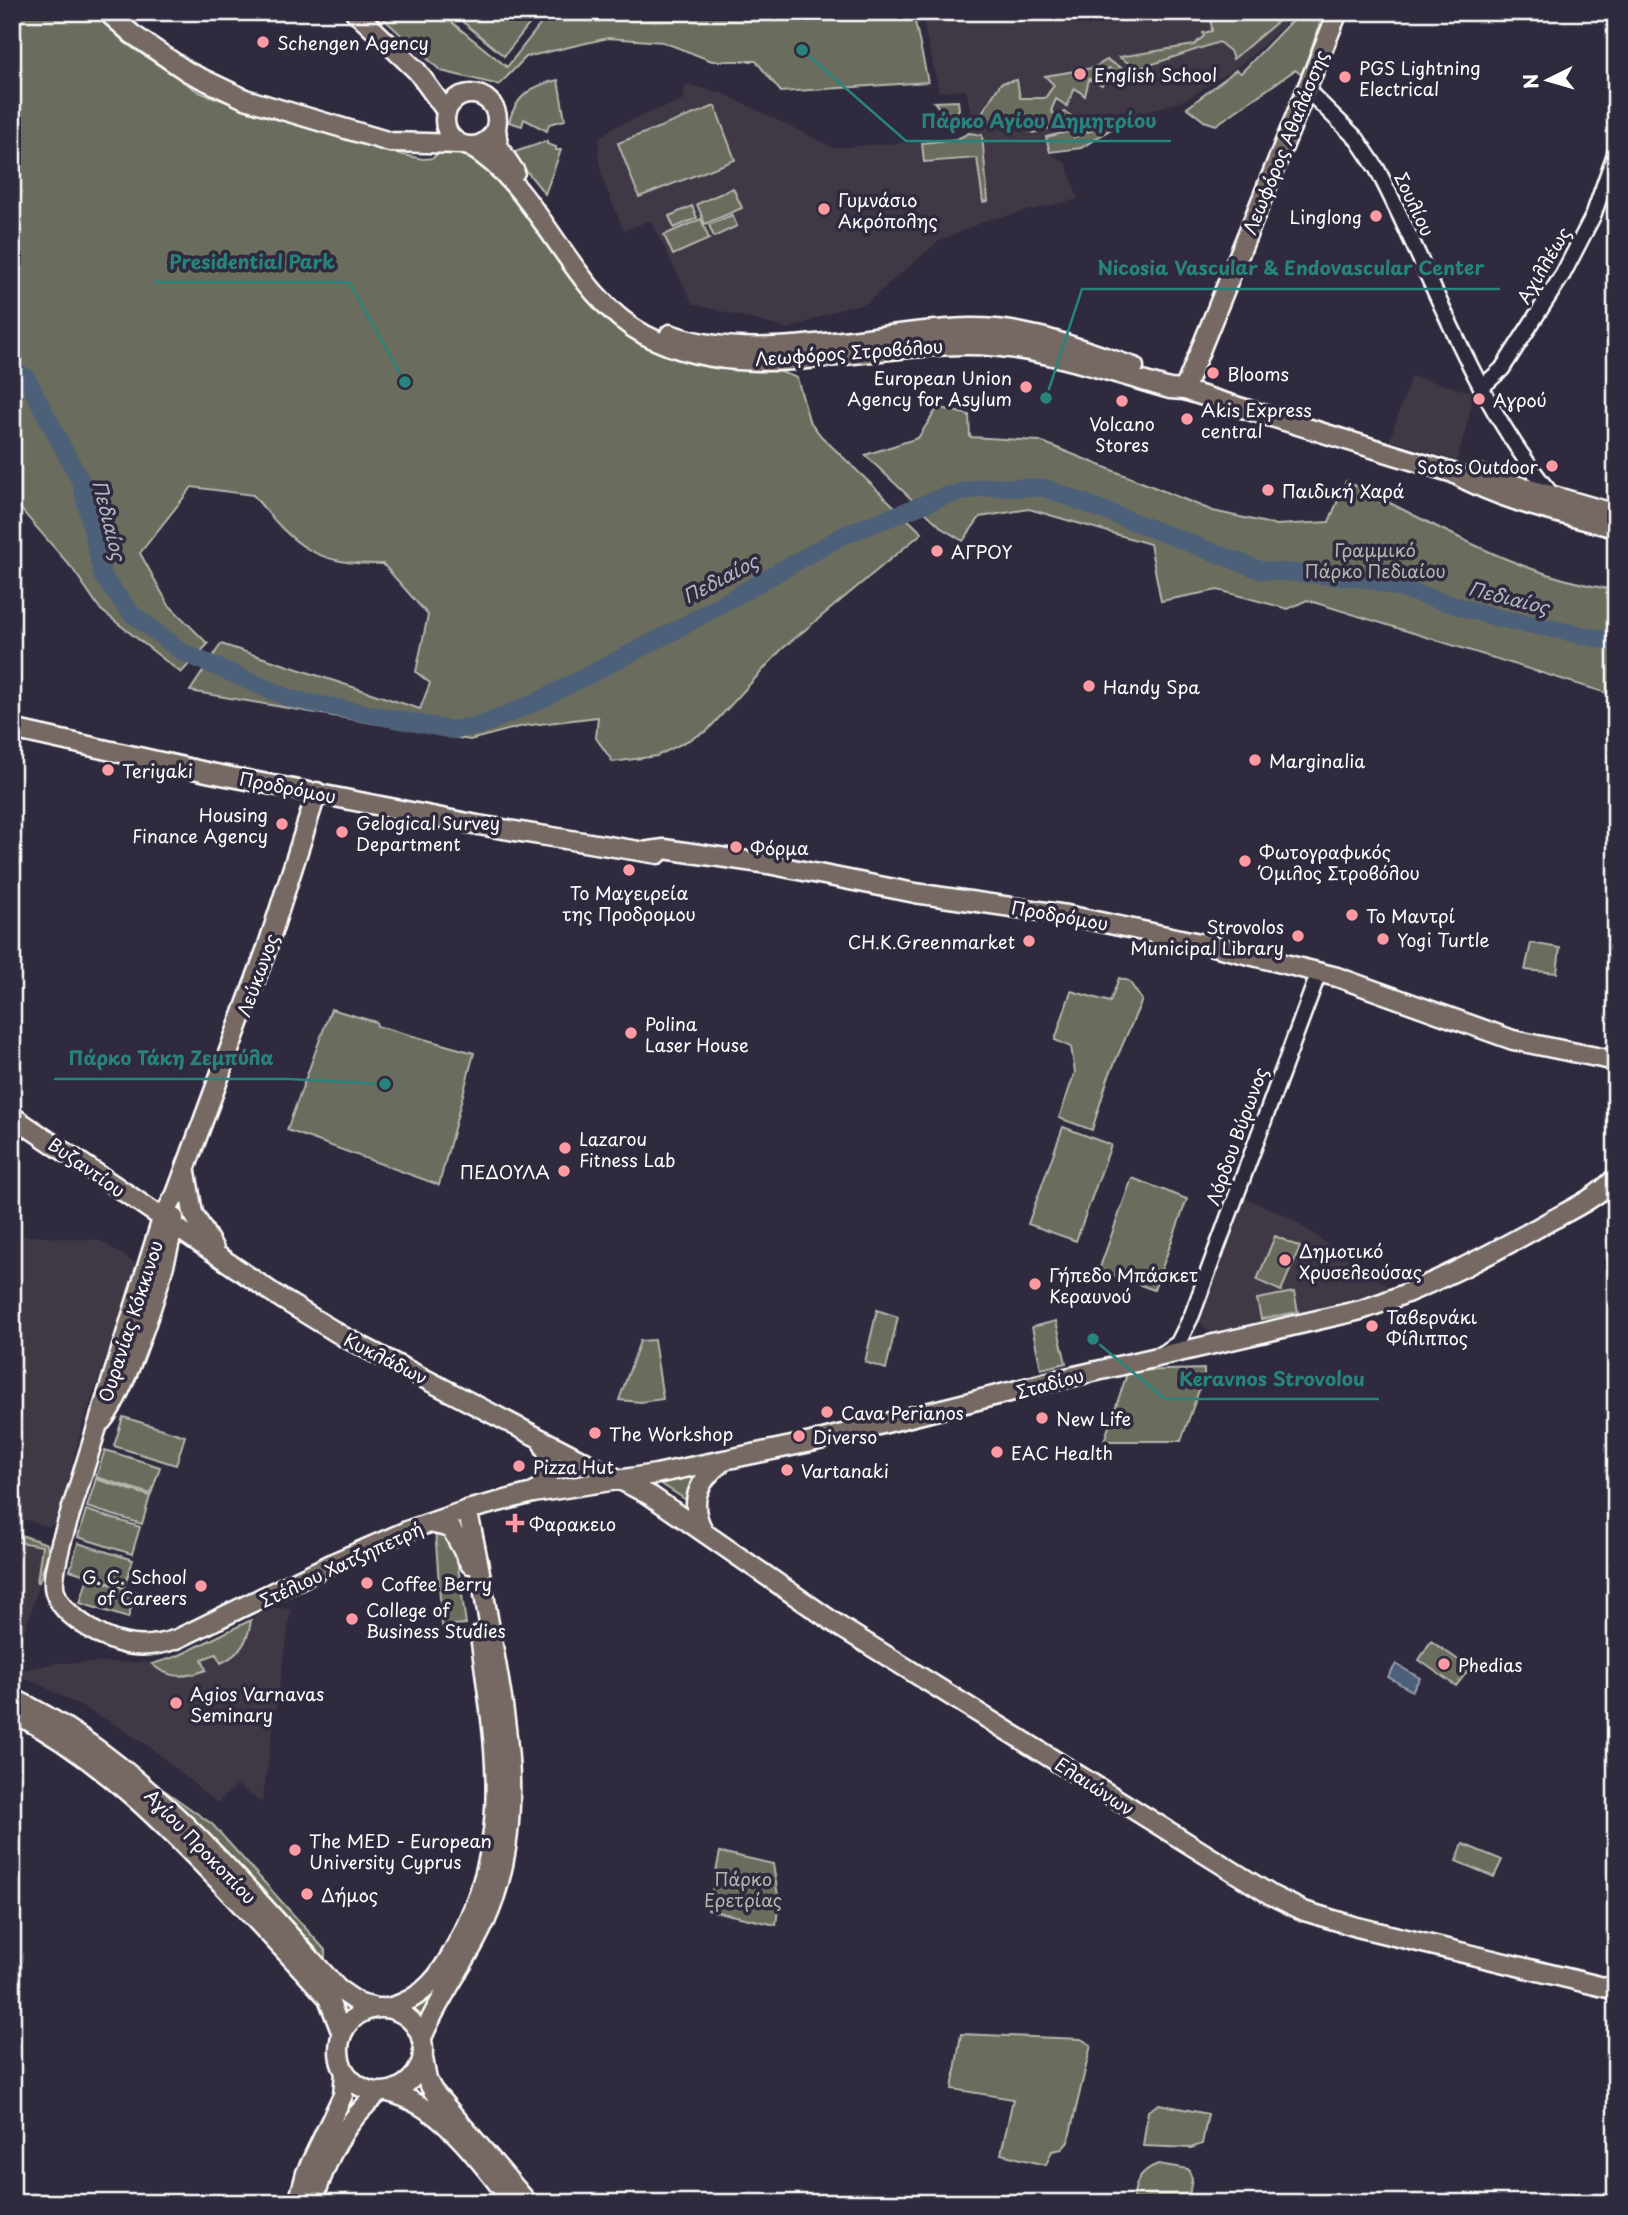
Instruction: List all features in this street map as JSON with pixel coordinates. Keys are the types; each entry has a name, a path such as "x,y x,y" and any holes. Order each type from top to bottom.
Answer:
{"main road":[{"path":"107,12 132,34 177,65 245,99 381,140 465,145 484,143 496,128 497,114 490,101 478,94 465,94 417,71"},
{"path":"355,12 417,71 445,114 449,135 465,145"},
{"name":"Λεωφόρος Αθαλάσσης","path":"1184,390 1338,12"},
{"path":"412,143 445,114 451,102 465,94"},
{"name":"Λεωφόρος Στροβόλου","path":"496,128 499,146 507,162 612,295 643,321 671,334 703,342 763,346 943,329 1004,329 1034,333 1172,380 1184,390"},
{"name":"Λεωφόρος Στροβόλου","path":"465,145 501,170 613,310 642,333 678,349 701,355 764,361 962,345 1029,351 1170,389 1184,390 1453,473 1472,484 1616,528"},
{"path":"1029,351 1034,333"},
{"name":"Λεωφόρος Στροβόλου","path":"1453,473 1475,473 1616,514"},
{"name":"Προδρόμου","path":"12,729 211,773 478,825 769,872 782,867 915,893 1067,915 1319,972 1513,1040 1616,1061"},
{"name":"Λεύκωνος","path":"167,1223 267,948 317,792"},
{"name":"Βυζαντίου","path":"12,1116 167,1223"},
{"name":"Σταδίου","path":"620,1479 723,1461 1157,1356 1335,1317 1391,1300 1524,1236 1595,1196 1616,1177"},
{"path":"130,1197 156,1200 181,1181 193,1213 214,1254"},
{"name":"Κυκλάδων","path":"167,1223 344,1337 620,1479"},
{"name":"Ουρανίας Κόκκινου","path":"100,1424 121,1391 164,1260 167,1223"},
{"name":"Ουρανίας Κόκκινου","path":"108,1640 65,1609 54,1583 61,1543 100,1424 107,1389 167,1223"},
{"path":"164,1260 178,1249 214,1254"},
{"path":"534,1493 550,1476 552,1466 540,1439"},
{"path":"703,1530 696,1514 696,1495 705,1477 723,1461"},
{"name":"Στέλιου Χατζηπετρή","path":"108,1640 143,1647 170,1642 335,1562 426,1524 506,1499 620,1479"},
{"name":"Ελαιώνων","path":"620,1479 703,1530 842,1628 1208,1858 1277,1898 1316,1915 1357,1927 1616,1990"},
{"path":"298,2203 309,2167 343,2095 345,2072 339,2047 342,2034 359,2014 416,1999 433,1982 470,1920 492,1853 498,1784 474,1561 483,1520 506,1499"},
{"path":"313,2203 328,2160 355,2114 384,2092 407,2084 420,2067 422,2047 446,1987 482,1926 494,1898 508,1844 512,1787 508,1737 464,1511"},
{"path":"426,1524 438,1523 451,1528 474,1561"},
{"name":"Αγίου Προκοπίου","path":"12,1698 68,1729 139,1782 338,1990 360,2004 382,2008"},
{"name":"Αγίου Προκοπίου","path":"12,1712 62,1740 109,1773 144,1804 328,1998 342,2034"},
{"path":"382,2008 409,2018 422,2047 426,2080 433,2091 528,2203"},
{"path":"345,2072 353,2082 367,2090 412,2099 430,2110 513,2203"}],"street":[{"name":"Σουλίου","path":"1305,92 1357,139 1377,169 1482,387 1527,461 1553,495"},
{"name":"Αχιλλέως","path":"1482,387 1502,369 1576,250 1593,216 1616,151"},
{"path":"1513,484 1526,477 1527,461"},
{"name":"Λόρδου Βύρωνος","path":"1157,1356 1178,1343 1192,1315 1319,972"},
{"path":"1192,1315 1197,1336 1219,1342"}],"shaded area":[{"name":"Γυμνάσιο Ακρόπολης","path":"921,12 1298,12 1248,59 1187,99 1135,116 1083,149 1049,153 1066,163 1078,199 988,220 939,241 864,305 848,306 789,329 693,304 650,220 624,231 604,183 598,156 599,138 612,128 684,99 685,84 722,93 834,148 960,138 974,126 966,90 939,92"},
{"path":"1411,376 1472,392 1474,397 1457,461 1390,440"},
{"name":"Δημοτικό Χρυσελεούσας","path":"1242,1197 1287,1216 1394,1290 1214,1336 1196,1319"},
{"path":"12,1235 99,1240 138,1265 84,1421 56,1523 50,1527 12,1516"},
{"path":"12,1530 45,1541 50,1550 19,1650 12,1651"},
{"name":"Agios Varnavas Seminary","path":"270,1607 291,1609 262,1803 237,1785 217,1803 151,1748 114,1724 41,1685 25,1679 21,1685 12,1682 12,1672 57,1663 161,1662 251,1620"}],"green space":[{"path":"12,12 95,12 125,43 199,92 252,111 394,153 423,159 433,158 441,150 446,150 478,157 492,168 586,295 616,326 637,341 659,350 704,360 774,370 797,378 809,420 821,436 922,533 782,649 707,731 657,756 613,762 596,738 598,717 523,726 470,740 190,691 221,644 420,709 430,683 416,672 428,615 383,564 339,561 308,549 294,540 253,495 192,487 140,553 168,604 208,644 181,673 101,610 72,568 12,499"},
{"path":"376,12 439,12 507,67 550,12 913,12 928,82 781,92 756,61 712,61 663,42 608,38 526,57 499,85 441,71"},
{"path":"451,12 539,12 504,56"},
{"path":"1210,12 1289,12 1233,59 1230,51 1219,42 1138,69 1119,57 1194,45 1204,36 1203,33 1212,31"},
{"path":"1300,12 1324,12 1302,75 1295,70 1216,125 1204,121 1187,108 1236,70 1241,73"},
{"path":"1107,60 1129,72 1121,76 1109,68 1102,85 1089,79 1085,96 1075,88 1067,106 1056,99 1051,111 1057,116 1065,112 1074,118 1066,119 1067,123 1033,133 1007,121 981,122 978,119 1001,83 1017,80 1020,98 1045,98 1054,85 1045,76 1093,68"},
{"path":"558,80 565,120 549,124 547,131 524,119 522,126 509,122 516,105 526,93 540,85"},
{"path":"958,101 959,109 948,127 944,126 941,110 934,102"},
{"path":"715,106 735,160 639,197 618,143"},
{"path":"1133,115 1081,148 1050,152 1046,137 1071,131 1074,137"},
{"path":"969,133 982,135 988,201 983,202 977,158 924,162 922,143 957,139"},
{"path":"547,141 547,144 556,147 556,150 561,150 545,194 512,153"},
{"path":"733,188 742,208 705,224 697,204"},
{"path":"692,206 697,218 674,228 669,216"},
{"path":"732,215 737,226 714,237 709,225"},
{"path":"701,219 709,239 673,255 664,235"},
{"name":"Γραμμικό Πάρκο Πεδιαίου","path":"938,407 969,415 970,437 1040,441 1213,511 1276,525 1329,522 1346,481 1444,531 1511,561 1580,583 1616,590 1616,696 1307,600 1288,609 1218,590 1161,601 1150,544 1029,509 980,517 963,541 943,529 865,455 918,438"},
{"path":"1531,943 1560,948 1557,973 1525,970"},
{"path":"1119,978 1129,981 1142,1000 1108,1078 1092,1130 1059,1118 1075,1072 1071,1047 1055,1040 1071,991 1110,1002"},
{"path":"331,1009 376,1022 377,1026 474,1053 439,1185 287,1130"},
{"path":"1063,1127 1111,1145 1076,1241 1028,1224"},
{"path":"1132,1178 1187,1199 1154,1290 1099,1270"},
{"path":"1275,1236 1300,1247 1281,1291 1257,1280"},
{"path":"1294,1292 1298,1312 1261,1319 1257,1299"},
{"path":"877,1310 898,1317 886,1369 865,1362"},
{"path":"1056,1321 1066,1363 1041,1369 1032,1327"},
{"path":"654,1340 663,1399 641,1402 619,1400 640,1341"},
{"path":"1204,1369 1204,1376 1181,1441 1104,1441 1128,1371"},
{"path":"123,1417 185,1436 176,1465 114,1446"},
{"path":"105,1450 160,1467 151,1494 96,1477"},
{"path":"702,1470 688,1501 655,1480"},
{"path":"96,1479 150,1496 142,1524 87,1507"},
{"path":"86,1510 140,1527 132,1554 78,1537"},
{"path":"441,1528 455,1544 466,1624 442,1626 435,1529"},
{"path":"12,1532 47,1544 48,1554 39,1582 42,1546 12,1541"},
{"path":"78,1543 133,1560 124,1587 70,1570"},
{"path":"88,1577 136,1592 128,1618 80,1603"},
{"path":"251,1620 248,1635 238,1651 221,1663 216,1654 202,1659 206,1670 178,1676 164,1672 152,1664 178,1656"},
{"name":"Phedias","path":"1431,1641 1470,1668 1456,1686 1419,1660"},
{"path":"164,1790 212,1824 325,1950 325,1961"},
{"path":"1463,1844 1502,1860 1494,1877 1456,1861"},
{"name":"Πάρκο Ερετρίας","path":"720,1852 773,1864 779,1902 776,1925 708,1910"},
{"path":"461,1944 421,2027 411,2012 403,2008"},
{"path":"961,2034 1081,2039 1091,2045 1068,2142 1062,2149 1052,2151 1046,2165 1001,2154 1013,2099 952,2089"},
{"path":"1159,2104 1208,2114 1202,2144 1191,2148 1143,2146 1148,2111"},
{"path":"1158,2164 1188,2169 1192,2178 1188,2203 1132,2203 1139,2179"}],"water":[{"path":"1396,1664 1420,1678 1412,1691 1388,1677"}],"waterway":[{"name":"Πεδιαίος","path":"12,370 26,377 81,482 103,577 131,613 182,652 291,699 452,730 482,725 538,701 676,630 842,536 945,496 984,487 1045,488 1260,570 1368,579 1494,617 1616,642"}],"place":[{"name":"Schengen Agency","path":"263,42"},
{"name":"Πάρκο Αγίου Δημητρίου","path":"802,50"},
{"name":"English School","path":"1080,74"},
{"name":"PGS Lightning Electrical","path":"1345,77"},
{"name":"Γυμνάσιο Ακρόπολης","path":"824,209"},
{"name":"Linglong","path":"1376,216"},
{"name":"Blooms","path":"1213,373"},
{"name":"Presidential Park","path":"405,382"},
{"name":"European Union Agency for Asylum","path":"1026,387"},
{"name":"Nicosia Vascular & Endovascular Center","path":"1046,398"},
{"name":"Αγρού","path":"1479,399"},
{"name":"Volcano Stores","path":"1122,401"},
{"name":"Akis Express central","path":"1187,419"},
{"name":"Sotos Outdoor","path":"1552,466"},
{"name":"Παιδική Χαρά","path":"1268,490"},
{"name":"ΑΓΡΟΥ","path":"937,551"},
{"name":"Handy Spa","path":"1089,686"},
{"name":"Marginalia","path":"1255,760"},
{"name":"Teriyaki","path":"108,770"},
{"name":"Housing Finance Agency","path":"282,824"},
{"name":"Gelogical Survey Department","path":"342,832"},
{"name":"Φόρμα","path":"736,847"},
{"name":"Φωτογραφικός Όμιλος Στροβόλου","path":"1245,861"},
{"name":"Το Μαγειρεία της Προδρομου","path":"629,870"},
{"name":"Το Μαντρί","path":"1352,915"},
{"name":"Strovolos Municipal Library","path":"1298,936"},
{"name":"Yogi Turtle","path":"1383,939"},
{"name":"CH.K.Greenmarket","path":"1029,941"},
{"name":"Polina Laser House","path":"631,1033"},
{"name":"Πάρκο Τάκη Ζεμπύλα","path":"385,1084"},
{"name":"Lazarou Fitness Lab","path":"565,1148"},
{"name":"ΠΕΔΟΥΛΑ","path":"564,1171"},
{"name":"Δημοτικό Χρυσελεούσας","path":"1285,1260"},
{"name":"Γήπεδο Μπάσκετ Κεραυνού","path":"1035,1284"},
{"name":"Ταβερνάκι Φίλιππος","path":"1372,1326"},
{"name":"Keravnos Strovolou","path":"1093,1339"},
{"name":"Cava Perianos","path":"827,1412"},
{"name":"New Life","path":"1042,1418"},
{"name":"The Workshop","path":"595,1433"},
{"name":"Diverso","path":"799,1436"},
{"name":"EAC Health","path":"997,1452"},
{"name":"Pizza Hut","path":"519,1466"},
{"name":"Vartanaki","path":"787,1470"},
{"name":"Φαρακειο","path":"515,1523"},
{"name":"Coffee Berry","path":"367,1583"},
{"name":"G. C. School of Careers","path":"201,1586"},
{"name":"College of Business Studies","path":"352,1619"},
{"name":"Phedias","path":"1444,1664"},
{"name":"Agios Varnavas Seminary","path":"176,1703"},
{"name":"The MED - European University Cyprus","path":"295,1850"},
{"name":"Δήμος","path":"307,1894"}]}
